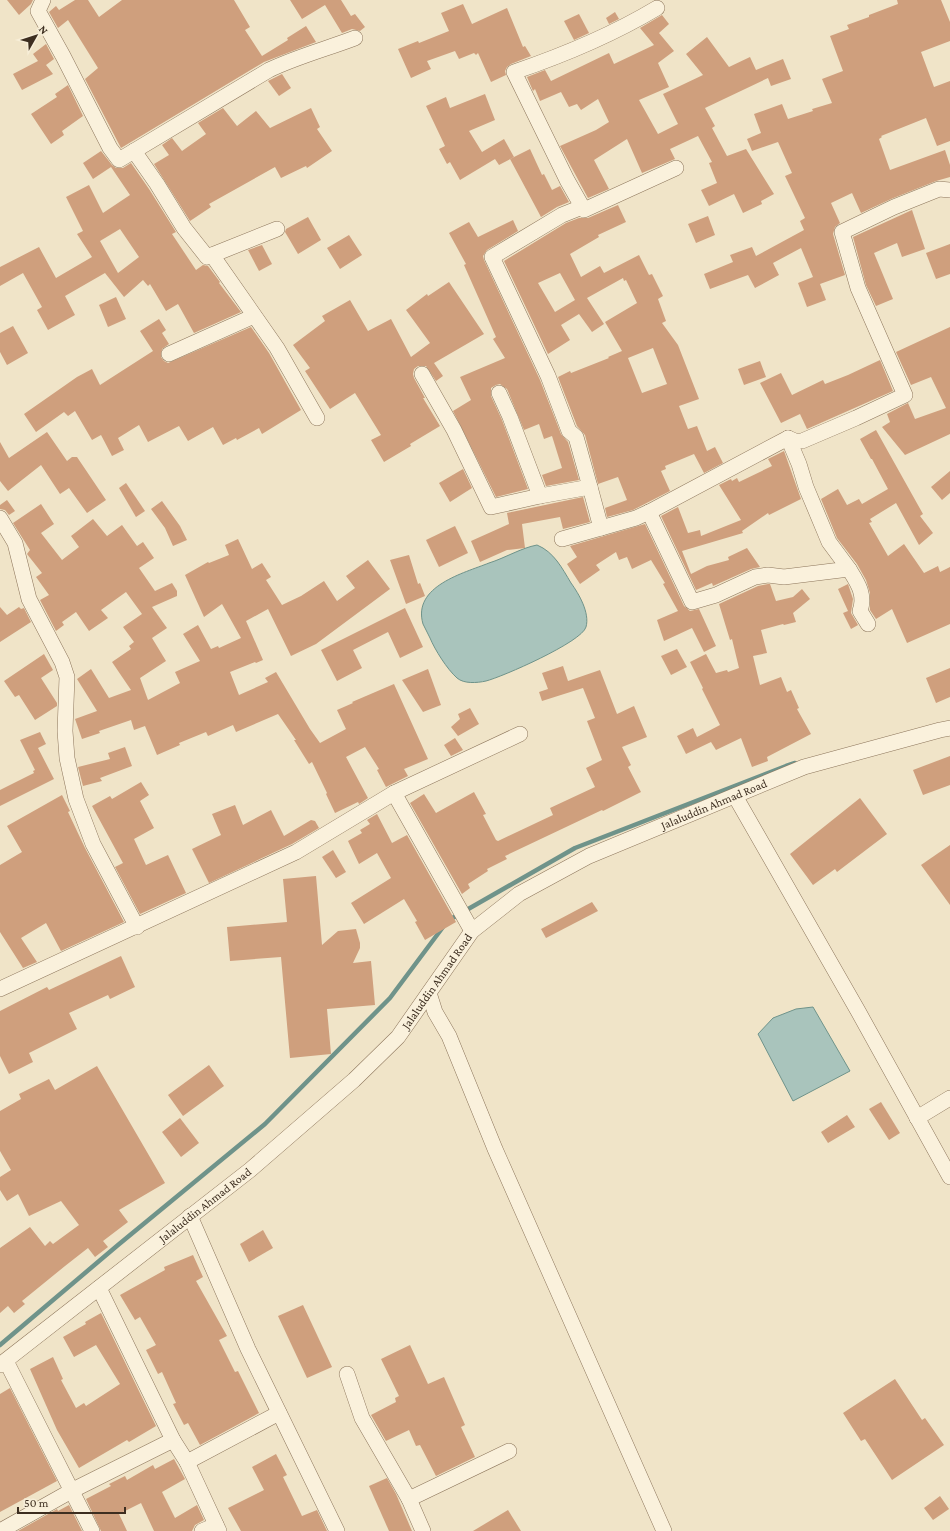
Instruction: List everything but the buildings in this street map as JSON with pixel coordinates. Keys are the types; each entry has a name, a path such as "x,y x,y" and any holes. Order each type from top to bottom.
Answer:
{"street":[{"path":"43,0 38,11 110,148 119,160 269,70 288,61 302,58 355,38"},
{"path":"657,8 633,22 565,54 514,72 567,180 584,210 676,168"},
{"path":"134,151 158,184 184,228 207,257 277,229"},
{"path":"788,438 795,441 802,441 905,395 858,288 842,232 894,206 939,189 950,190"},
{"path":"582,207 562,215 492,257 548,376 569,430 576,437 601,528"},
{"path":"212,255 277,348 317,418"},
{"path":"169,354 254,316"},
{"path":"422,374 454,430 491,507 590,486"},
{"path":"499,393 510,417 540,496"},
{"path":"562,539 636,518 788,438"},
{"path":"788,438 806,487 830,542 858,582 862,595 860,611 868,624"},
{"path":"648,512 692,602 716,595 755,577 768,575 784,577 849,569"},
{"path":"0,518 15,543 29,599 62,662 67,677 65,731 67,758 76,799 92,844 137,927"},
{"name":"Jalaluddin Ahmad Road","path":"3,1363 250,1170 354,1080 398,1036 472,931 519,894 589,856 804,767 950,728"},
{"path":"0,989 137,927 296,852 394,793 520,734"},
{"path":"394,793 472,931"},
{"path":"735,796 858,1011 950,1177"},
{"path":"429,992 435,1012 449,1036 495,1149 664,1531"},
{"path":"917,1118 950,1098"},
{"path":"190,1216 248,1349 337,1531"},
{"path":"99,1288 174,1440 187,1462 218,1528 202,1531"},
{"path":"3,1363 73,1490 92,1531"},
{"path":"347,1374 362,1418 408,1499 423,1531"},
{"path":"187,1462 279,1412"},
{"path":"0,1531 73,1490 174,1440"},
{"path":"408,1499 508,1451"}],"water":[{"path":"537,545 553,556 561,566 583,604 587,622 586,627 571,641 557,650 508,673 482,682 460,680 449,670 435,648 423,624 422,611 425,600 432,591 442,583 454,577 525,548"},
{"path":"813,1007 850,1071 793,1101 758,1034 773,1018 796,1009"}],"waterway":[{"path":"449,920 575,848 795,763"},
{"path":"0,1345 118,1245 265,1124 390,998 443,927"}]}
